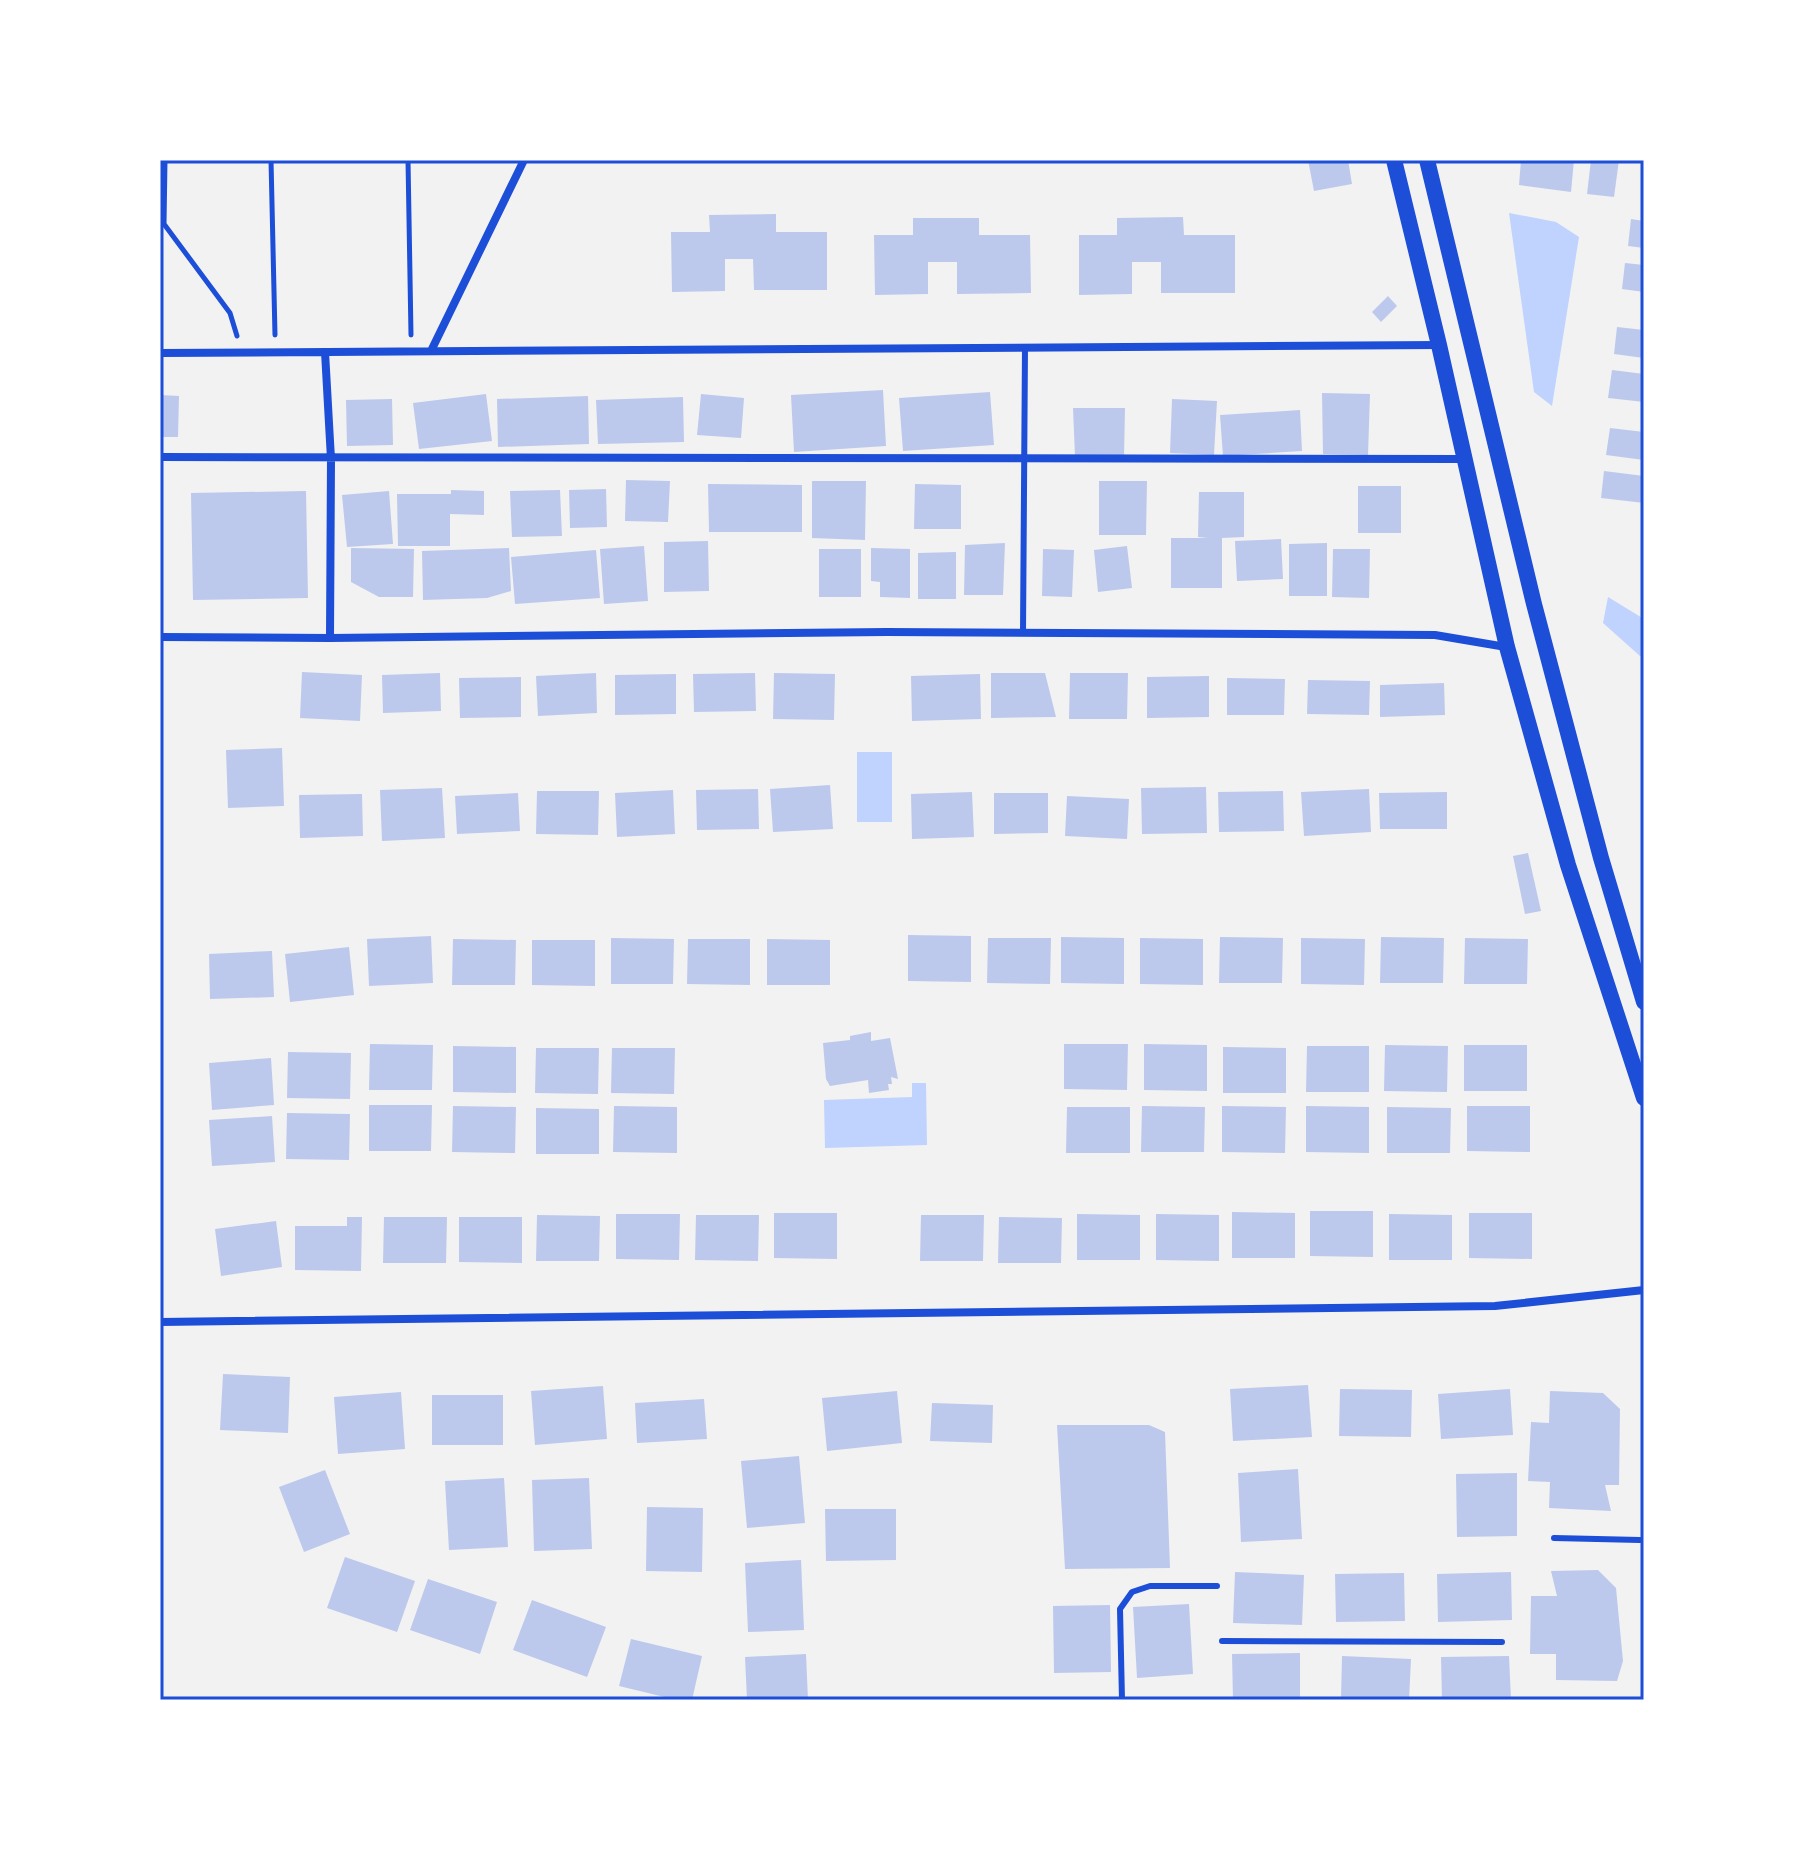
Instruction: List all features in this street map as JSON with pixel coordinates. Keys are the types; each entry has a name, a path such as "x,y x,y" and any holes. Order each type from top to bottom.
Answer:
{"main road":[{"path":"1394,160 1507,647 1568,865 1643,1091"},
{"path":"1427,160 1534,604 1601,858 1644,1002"}],"street":[{"path":"431,351 524,160"},
{"path":"160,353 1439,345"},
{"path":"325,352 331,459 330,638"},
{"path":"160,457 1465,459"},
{"path":"160,637 887,632 1435,635 1507,647"},
{"path":"160,1322 1495,1306 1644,1290"}],"lane":[{"path":"1023,633 1025,347"},
{"path":"1554,1538 1640,1540"},
{"path":"1122,1700 1120,1609 1132,1592 1150,1586 1217,1586"},
{"path":"1222,1641 1502,1642"}],"path":[{"path":"165,160 164,224 230,313 237,333 235,352"},
{"path":"271,160 275,352"},
{"path":"408,160 411,351"}],"water":[{"path":"1509,213 1556,222 1579,237 1552,406 1534,392"},
{"path":"1608,597 1644,619 1644,656 1640,656 1603,623"},
{"path":"857,752 892,752 892,822 857,822"},
{"path":"912,1083 926,1083 927,1145 825,1148 824,1100 912,1097"}],"building":[{"path":"1308,160 1348,160 1352,184 1314,191"},
{"path":"1521,160 1574,160 1571,192 1519,185"},
{"path":"1591,160 1619,160 1614,197 1587,194"},
{"path":"776,214 776,232 827,232 827,290 754,290 753,259 725,259 725,291 672,292 671,232 710,232 709,215"},
{"path":"1183,217 1184,235 1235,235 1235,293 1161,293 1161,262 1132,262 1132,294 1079,295 1079,235 1117,235 1117,218"},
{"path":"913,218 979,218 979,235 1030,235 1031,293 957,294 957,262 928,262 928,294 875,295 874,235 913,235"},
{"path":"1631,219 1644,221 1644,248 1628,246"},
{"path":"1625,263 1644,265 1644,292 1622,289"},
{"path":"1388,296 1397,306 1381,322 1372,312"},
{"path":"1617,327 1644,330 1644,358 1614,354"},
{"path":"1612,370 1644,374 1644,402 1608,398"},
{"path":"883,390 886,446 794,452 791,395"},
{"path":"990,392 994,445 903,451 899,398"},
{"path":"1322,393 1370,394 1368,455 1323,454"},
{"path":"486,394 492,441 419,449 413,403"},
{"path":"701,394 744,398 741,438 697,435"},
{"path":"160,395 179,396 178,437 160,437"},
{"path":"588,396 589,444 498,447 497,399"},
{"path":"683,397 684,442 598,444 596,400"},
{"path":"392,399 393,445 347,446 346,400"},
{"path":"1172,399 1217,401 1214,455 1170,453"},
{"path":"1073,408 1125,408 1124,457 1075,456"},
{"path":"1300,410 1302,451 1223,456 1220,415"},
{"path":"1610,428 1644,432 1644,460 1606,455"},
{"path":"1604,471 1644,476 1644,503 1601,498"},
{"path":"626,480 670,481 668,522 625,521"},
{"path":"812,481 866,481 865,540 812,538"},
{"path":"1099,481 1147,481 1146,535 1099,535"},
{"path":"708,484 802,485 802,532 709,532"},
{"path":"915,484 961,485 961,529 914,529"},
{"path":"1358,486 1401,486 1401,533 1358,533"},
{"path":"606,489 607,527 570,528 569,490"},
{"path":"451,490 484,491 484,515 450,514 450,546 398,546 397,494 451,494"},
{"path":"560,490 562,536 512,537 510,491"},
{"path":"306,491 308,598 193,600 191,493"},
{"path":"389,491 393,544 347,547 342,495"},
{"path":"1199,492 1244,492 1244,537 1222,538 1222,588 1171,588 1171,538 1208,538 1198,537"},
{"path":"1281,539 1283,579 1237,581 1235,541"},
{"path":"708,541 709,591 664,592 664,542"},
{"path":"1005,543 1003,595 964,595 965,545"},
{"path":"1327,543 1327,596 1289,596 1289,544"},
{"path":"644,546 648,601 604,604 600,549"},
{"path":"1127,546 1132,588 1098,592 1094,550"},
{"path":"351,548 414,549 413,597 379,597 351,582"},
{"path":"509,548 511,591 487,598 423,600 422,551"},
{"path":"871,548 910,549 910,598 880,597 880,582 871,581"},
{"path":"819,549 861,549 861,597 819,597"},
{"path":"1043,549 1074,550 1072,597 1042,596"},
{"path":"1333,549 1370,549 1369,598 1332,597"},
{"path":"596,550 600,598 515,604 511,557"},
{"path":"956,552 956,599 918,599 918,553"},
{"path":"302,672 362,675 360,721 300,718"},
{"path":"440,673 441,711 383,713 382,675"},
{"path":"596,673 597,713 538,716 536,676"},
{"path":"755,673 756,711 694,712 693,674"},
{"path":"774,673 835,674 834,720 773,719"},
{"path":"991,673 1045,673 1056,717 991,718"},
{"path":"1070,673 1128,673 1127,719 1069,719"},
{"path":"676,674 676,714 615,715 615,675"},
{"path":"980,674 981,719 912,721 911,676"},
{"path":"1209,676 1209,717 1147,718 1147,677"},
{"path":"521,677 521,717 460,718 459,678"},
{"path":"1227,678 1285,679 1284,715 1227,715"},
{"path":"1308,680 1370,681 1369,715 1307,714"},
{"path":"1444,683 1445,715 1380,717 1380,685"},
{"path":"282,748 284,806 228,808 226,750"},
{"path":"830,785 833,829 773,832 770,789"},
{"path":"1206,787 1207,833 1142,834 1141,788"},
{"path":"442,788 445,838 382,841 380,790"},
{"path":"758,789 759,829 697,830 696,790"},
{"path":"1369,789 1371,832 1304,836 1301,792"},
{"path":"673,790 675,834 617,837 615,793"},
{"path":"537,791 599,791 598,835 536,834"},
{"path":"1283,791 1284,831 1219,832 1218,792"},
{"path":"972,792 974,837 912,839 911,794"},
{"path":"1447,792 1447,829 1380,829 1379,793"},
{"path":"518,793 520,831 457,834 455,796"},
{"path":"994,793 1048,793 1048,833 994,834"},
{"path":"362,794 363,836 300,838 299,795"},
{"path":"1067,796 1129,799 1127,839 1065,836"},
{"path":"1528,853 1541,911 1525,914 1513,856"},
{"path":"908,935 971,936 971,982 908,981"},
{"path":"431,936 433,983 369,986 367,939"},
{"path":"1061,937 1124,938 1124,984 1061,983"},
{"path":"1220,937 1283,938 1282,983 1219,983"},
{"path":"1381,937 1444,938 1443,983 1380,983"},
{"path":"611,938 674,939 673,984 611,984"},
{"path":"988,938 1051,938 1050,984 987,983"},
{"path":"1140,938 1203,939 1203,985 1140,984"},
{"path":"1301,938 1365,939 1364,985 1301,984"},
{"path":"1465,938 1528,939 1527,984 1464,984"},
{"path":"453,939 516,940 515,985 452,985"},
{"path":"688,939 750,939 750,985 687,984"},
{"path":"767,939 830,940 830,985 767,985"},
{"path":"532,940 595,940 595,986 532,985"},
{"path":"349,947 354,995 290,1002 285,954"},
{"path":"272,951 274,997 210,999 209,954"},
{"path":"871,1032 871,1041 890,1038 898,1079 891,1077 889,1090 869,1093 868,1080 830,1086 826,1079 823,1043 850,1040 850,1036"},
{"path":"370,1044 433,1045 432,1090 369,1090"},
{"path":"1064,1044 1128,1044 1127,1090 1064,1089"},
{"path":"1144,1044 1207,1045 1207,1091 1144,1090"},
{"path":"1385,1045 1448,1046 1447,1092 1384,1091"},
{"path":"1464,1045 1527,1045 1527,1091 1464,1091"},
{"path":"453,1046 516,1047 516,1093 453,1092"},
{"path":"1307,1046 1369,1046 1369,1092 1306,1092"},
{"path":"1223,1047 1286,1048 1286,1093 1223,1093"},
{"path":"536,1048 599,1048 598,1094 535,1093"},
{"path":"612,1048 675,1048 674,1094 611,1093"},
{"path":"288,1052 351,1053 350,1099 287,1098"},
{"path":"271,1058 274,1105 212,1110 209,1063"},
{"path":"369,1105 432,1105 431,1151 369,1151"},
{"path":"453,1106 516,1107 515,1153 452,1152"},
{"path":"614,1106 677,1107 677,1153 613,1152"},
{"path":"1142,1106 1205,1107 1204,1152 1141,1152"},
{"path":"1222,1106 1286,1107 1285,1153 1222,1152"},
{"path":"1306,1106 1369,1107 1369,1153 1306,1152"},
{"path":"1467,1106 1530,1106 1530,1152 1467,1151"},
{"path":"1067,1107 1130,1107 1130,1153 1066,1153"},
{"path":"1387,1107 1451,1108 1450,1153 1387,1153"},
{"path":"536,1108 599,1109 599,1154 536,1154"},
{"path":"287,1113 350,1114 349,1160 286,1159"},
{"path":"272,1116 275,1162 212,1166 209,1120"},
{"path":"1310,1211 1373,1211 1373,1257 1310,1256"},
{"path":"1232,1212 1295,1213 1295,1258 1232,1258"},
{"path":"774,1213 837,1213 837,1259 774,1258"},
{"path":"1469,1213 1532,1213 1532,1259 1469,1258"},
{"path":"616,1214 680,1214 679,1260 616,1259"},
{"path":"1077,1214 1140,1215 1140,1260 1077,1260"},
{"path":"1156,1214 1219,1215 1219,1261 1156,1260"},
{"path":"1389,1214 1452,1215 1452,1260 1389,1260"},
{"path":"537,1215 600,1216 599,1261 536,1261"},
{"path":"696,1215 759,1215 758,1261 695,1260"},
{"path":"921,1215 984,1215 983,1261 920,1261"},
{"path":"347,1217 362,1217 361,1271 295,1270 295,1226 347,1226"},
{"path":"384,1217 447,1217 446,1263 383,1263"},
{"path":"459,1217 522,1217 522,1263 459,1262"},
{"path":"999,1217 1062,1218 1061,1263 998,1263"},
{"path":"276,1221 282,1267 221,1276 215,1229"},
{"path":"223,1374 290,1377 288,1433 220,1430"},
{"path":"1308,1385 1312,1437 1233,1441 1230,1389"},
{"path":"603,1386 607,1439 535,1445 531,1391"},
{"path":"1340,1389 1412,1390 1411,1437 1339,1436"},
{"path":"1510,1389 1513,1435 1441,1439 1438,1394"},
{"path":"897,1391 902,1443 827,1451 822,1398"},
{"path":"1550,1391 1603,1393 1620,1409 1619,1485 1605,1485 1611,1511 1549,1508 1550,1482 1528,1481 1531,1422 1549,1423"},
{"path":"401,1392 405,1449 338,1454 334,1397"},
{"path":"432,1395 503,1395 503,1445 432,1445"},
{"path":"704,1399 707,1439 637,1443 635,1403"},
{"path":"932,1403 993,1405 992,1443 930,1441"},
{"path":"1057,1425 1149,1425 1165,1432 1170,1568 1065,1569"},
{"path":"799,1456 805,1523 747,1528 741,1461"},
{"path":"1298,1469 1302,1539 1241,1542 1238,1473"},
{"path":"325,1470 350,1534 304,1552 279,1487"},
{"path":"1517,1473 1517,1536 1457,1537 1456,1474"},
{"path":"504,1478 508,1547 449,1550 445,1481"},
{"path":"589,1478 592,1549 534,1551 532,1480"},
{"path":"647,1507 703,1508 702,1572 646,1571"},
{"path":"825,1509 896,1509 896,1560 826,1561"},
{"path":"345,1557 415,1581 397,1632 327,1608"},
{"path":"801,1560 804,1630 748,1632 745,1563"},
{"path":"1598,1570 1616,1588 1623,1661 1617,1681 1556,1680 1556,1654 1530,1654 1531,1596 1557,1596 1551,1571"},
{"path":"1235,1572 1304,1575 1302,1625 1233,1623"},
{"path":"1511,1572 1512,1620 1438,1622 1437,1574"},
{"path":"1404,1573 1405,1621 1336,1622 1335,1574"},
{"path":"428,1579 497,1602 480,1654 410,1630"},
{"path":"532,1600 606,1627 587,1677 513,1650"},
{"path":"1189,1604 1193,1674 1137,1678 1133,1607"},
{"path":"1110,1605 1111,1672 1054,1673 1053,1606"},
{"path":"631,1639 702,1656 692,1700 677,1700 619,1686"},
{"path":"1300,1653 1300,1700 1233,1700 1232,1654"},
{"path":"806,1654 808,1700 747,1700 745,1657"},
{"path":"1342,1656 1411,1659 1409,1700 1341,1699"},
{"path":"1509,1656 1511,1700 1442,1700 1441,1657"}]}
